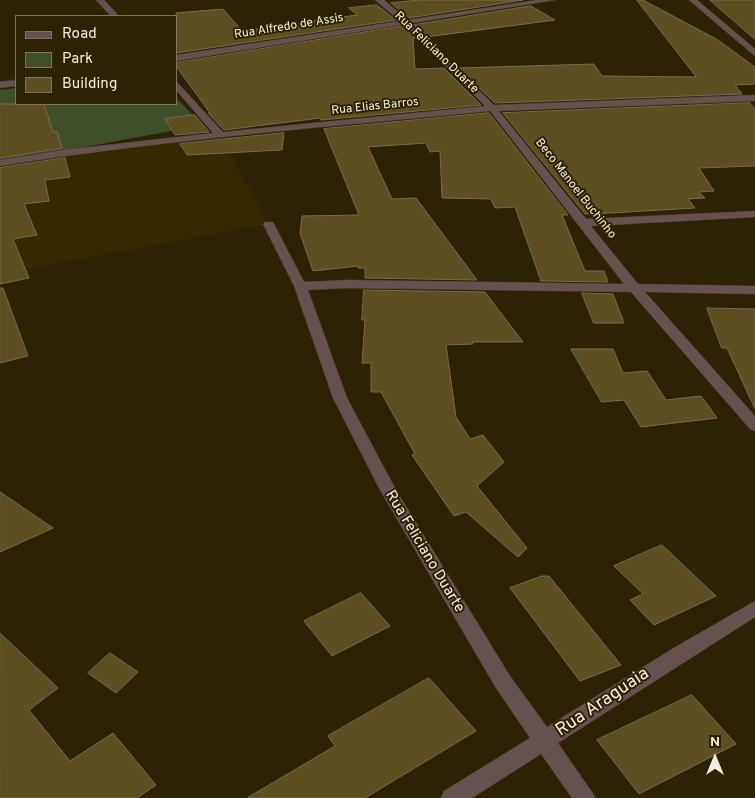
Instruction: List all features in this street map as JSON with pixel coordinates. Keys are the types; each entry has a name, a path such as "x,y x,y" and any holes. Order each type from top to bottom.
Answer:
{"street":[{"path":"100,0 114,15"},
{"name":"Rua Feliciano Duarte","path":"379,0 406,22 492,108"},
{"name":"Rua Alfredo de Assis","path":"178,58 551,0"},
{"path":"693,0 755,53"},
{"path":"0,85 15,83"},
{"path":"178,86 220,135"},
{"name":"Rua Elias Barros","path":"0,163 63,152 492,108 755,98"},
{"name":"Beco Manoel Buchinho","path":"492,108 634,288"},
{"path":"584,223 755,214"},
{"name":"Rua Feliciano Duarte","path":"269,224 300,286 340,398 388,490 503,682 585,798"},
{"path":"300,286 346,284 755,290"},
{"path":"634,288 755,426"},
{"name":"Rua Araguaia","path":"452,798 545,742 682,651 755,608"}],"shaded area":[{"path":"220,135 269,224 0,274 0,167"}],"green space":[{"path":"15,88 15,105 178,105 178,100 203,125 0,163 0,90"}],"building":[{"path":"419,0 523,0 409,18 391,3"},
{"path":"637,0 643,0 718,40 755,67 755,84 735,85 742,94 495,103 458,68 594,64 602,76 696,77"},
{"path":"710,0 755,0 755,39"},
{"path":"377,5 396,20 178,53 178,15 176,13 223,9 242,31 357,15 349,8"},
{"path":"531,6 555,20 426,37 414,25"},
{"path":"403,26 415,38 413,39 415,69 444,68 481,105 321,120 320,118 224,130 208,113 210,113 178,69 178,63"},
{"path":"750,103 755,109 755,166 699,168 714,191 699,192 705,198 688,199 695,208 610,213 585,214 503,113"},
{"path":"0,104 44,105 53,132 57,131 62,148 0,158"},
{"path":"489,113 568,215 562,215 585,271 604,271 608,282 541,281 515,207 495,208 491,199 442,198 440,151 430,152 426,143 368,147 392,199 416,198 477,280 365,278 365,268 358,268 358,266 313,271 300,233 302,216 359,215 324,129"},
{"path":"195,115 209,132 175,135 165,119"},
{"path":"284,133 282,150 187,155 180,144"},
{"path":"65,158 70,177 45,180 49,201 24,204 37,235 13,239 29,278 0,284 0,168"},
{"path":"0,288 3,288 28,356 0,363"},
{"path":"364,290 485,292 523,342 472,342 473,344 446,345 456,417 470,439 483,435 504,462 477,486 527,548 518,557 466,512 454,516 412,455 415,454 381,392 371,392 371,363 362,363 365,320 362,320"},
{"path":"582,293 613,294 624,323 594,323"},
{"path":"707,308 755,309 755,409 727,348 722,348"},
{"path":"571,349 613,349 623,373 647,371 666,400 701,396 717,418 641,427 624,400 602,402"},
{"path":"0,492 53,528 0,552"},
{"path":"662,545 716,596 654,625 630,600 643,594 614,566"},
{"path":"542,576 549,576 621,665 580,681 510,588"},
{"path":"361,593 390,626 332,656 304,621"},
{"path":"0,633 58,688 29,710 70,761 113,733 156,785 137,798 0,798"},
{"path":"110,653 138,672 116,693 88,673"},
{"path":"429,678 476,731 365,798 247,798 335,746 328,736"},
{"path":"692,695 736,744 639,794 597,740"}]}
